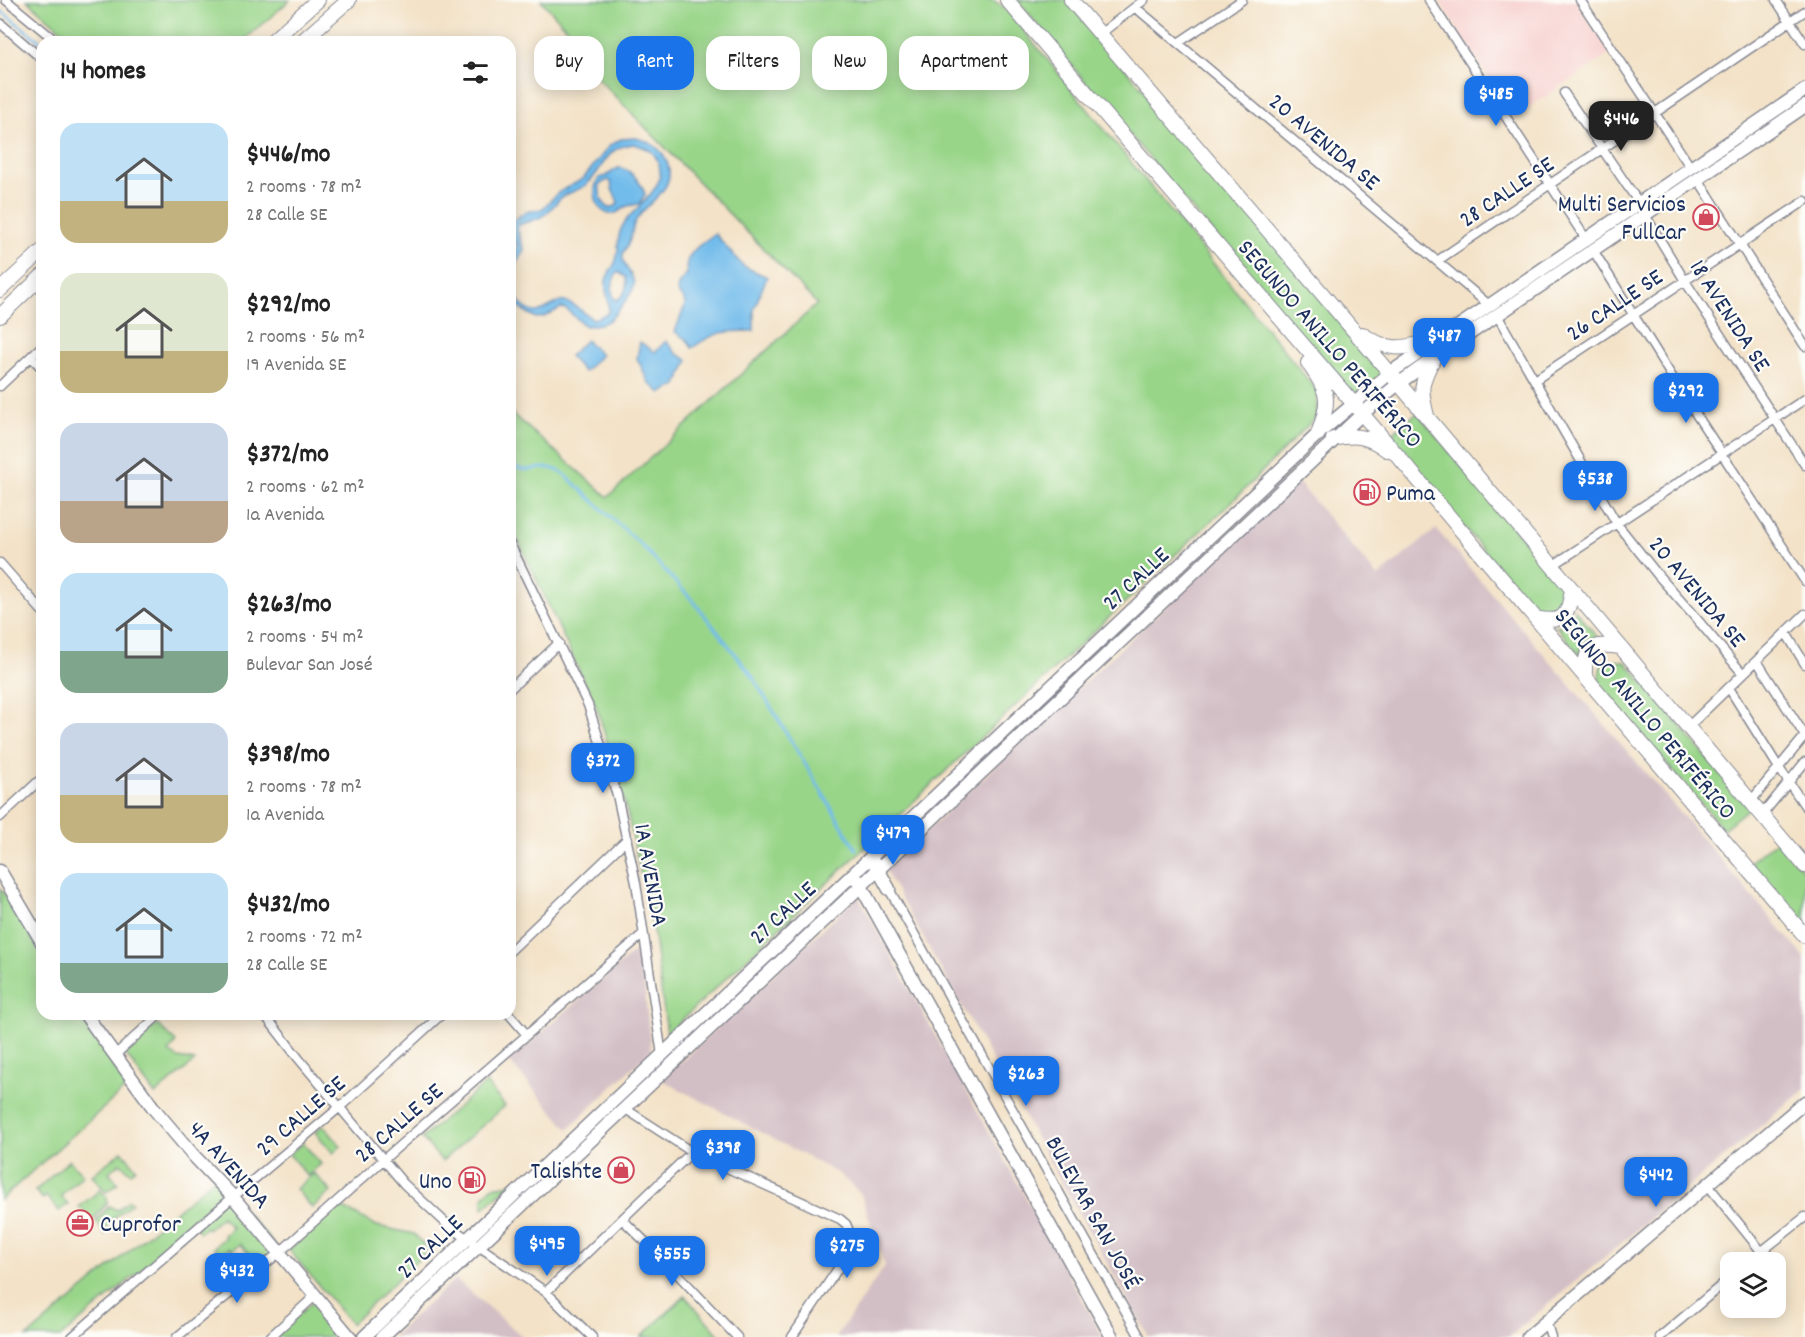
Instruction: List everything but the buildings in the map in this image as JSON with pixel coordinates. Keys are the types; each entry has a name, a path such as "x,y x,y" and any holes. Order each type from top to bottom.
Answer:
{"main road":[{"path":"278,36 318,0"},
{"path":"308,36 349,0"},
{"name":"SEGUNDO ANILLO PERIFÉRICO","path":"1007,0 1805,936"},
{"name":"SEGUNDO ANILLO PERIFÉRICO","path":"1071,0 1394,378 1805,866"},
{"path":"1394,378 1434,358 1586,239 1805,90"},
{"path":"1394,378 1439,339 1493,310 1593,250 1805,106"},
{"path":"0,290 36,257"},
{"path":"0,316 36,282"},
{"path":"1262,297 1274,319 1324,389 1327,402 1318,434"},
{"path":"1348,325 1383,347 1404,347 1439,339"},
{"path":"1429,421 1422,399 1422,387 1423,377 1434,358"},
{"name":"27 CALLE","path":"364,1337 1318,434 1357,408 1394,378"},
{"name":"27 CALLE","path":"382,1337 1334,439 1357,408"},
{"path":"1334,439 1360,436 1376,442 1402,461"},
{"path":"1536,618 1551,621 1559,619 1566,613 1572,590"},
{"path":"1585,677 1584,660 1594,646 1602,644 1620,647"},
{"name":"BULEVAR SAN JOSÉ","path":"871,857 889,889"},
{"path":"0,871 36,932"},
{"name":"BULEVAR SAN JOSÉ","path":"854,873 1112,1337"},
{"name":"4A AVENIDA","path":"89,1020 155,1110 233,1197 350,1337"},
{"path":"1528,1337 1805,1102"}],"street":[{"path":"6,0 50,36"},
{"path":"1100,34 1144,0"},
{"path":"1178,43 1242,0"},
{"path":"1429,0 1586,239"},
{"path":"1580,0 1691,168"},
{"path":"1776,0 1805,44"},
{"name":"20 AVENIDA SE","path":"1135,7 1493,310 1617,524 1743,674"},
{"name":"28 CALLE SE","path":"1437,261 1805,11"},
{"path":"0,23 36,54"},
{"path":"1564,93 1639,203"},
{"path":"1698,179 1805,346"},
{"name":"26 CALLE SE","path":"1535,380 1805,201"},
{"name":"18 AVENIDA SE","path":"1645,214 1685,281 1805,465"},
{"path":"1593,250 1722,455 1805,581"},
{"path":"0,386 36,352"},
{"path":"31,357 36,362"},
{"path":"1552,566 1805,399"},
{"name":"1A AVENIDA","path":"516,556 588,705 617,795 636,883 662,1054"},
{"path":"0,563 36,604"},
{"path":"1688,727 1805,615"},
{"path":"1786,633 1805,664"},
{"path":"516,683 559,643"},
{"path":"1751,801 1805,736 1757,661"},
{"path":"1729,688 1805,806"},
{"path":"1762,815 1805,762"},
{"path":"0,817 36,784"},
{"path":"516,945 627,839"},
{"name":"BULEVAR SAN JOSÉ","path":"889,889 1140,1337"},
{"name":"28 CALLE SE","path":"177,1337 280,1252 643,934"},
{"path":"115,1055 153,1020"},
{"path":"269,1020 383,1160 430,1210 478,1247 546,1293 592,1337"},
{"name":"29 CALLE SE","path":"72,1337 340,1107 435,1020"},
{"path":"514,1020 527,1035"},
{"path":"624,1108 692,1152 840,1219 846,1224 849,1231 848,1251 792,1337"},
{"path":"546,1293 692,1152"},
{"path":"1707,1185 1761,1251 1805,1217"},
{"path":"623,1220 737,1337"},
{"path":"1660,1337 1720,1286"},
{"path":"270,1337 315,1296"},
{"path":"1546,1321 1551,1337"}],"shaded area":[{"path":"1439,0 1575,0 1610,54 1514,117"},
{"path":"1298,482 1378,577 1436,529 1805,958 1805,1089 1509,1337 1149,1337 885,870"},
{"path":"858,896 1103,1337 836,1337 885,1266 861,1194 839,1174 662,1080"},
{"path":"640,947 651,1050 568,1129 509,1061"},
{"path":"455,1279 523,1337 392,1337"}],"green space":[{"path":"27,0 290,0 249,36 68,36"},
{"path":"541,0 993,0 1007,10 1028,36 899,36 899,90 1029,90 1029,37 1318,392 1316,417 1241,493 667,1034 653,929 627,812 598,711 516,536 516,417 608,497 817,304 604,85 604,36 574,36"},
{"path":"1017,0 1066,0 1388,373 1353,401"},
{"path":"1417,413 1562,585 1555,606 1546,609 1533,608 1387,437"},
{"path":"1574,609 1601,641 1587,640 1581,648 1581,657 1555,625 1563,626 1569,623"},
{"path":"1612,660 1626,662 1749,808 1723,829 1599,685 1599,673 1602,666"},
{"path":"1777,840 1805,872 1805,928 1750,862"},
{"path":"0,888 36,945 36,1020 84,1020 126,1084 126,1088 0,1200"},
{"path":"157,1024 176,1042 169,1052 178,1058 195,1061 155,1095 124,1052"},
{"path":"486,1083 505,1106 442,1161 422,1138"},
{"path":"323,1125 341,1146 333,1153 315,1132"},
{"path":"303,1143 321,1164 307,1176 289,1154"},
{"path":"122,1151 136,1168 131,1173 120,1163 109,1172 118,1183 106,1192 92,1175"},
{"path":"69,1160 83,1175 61,1196 68,1204 59,1211 46,1196 43,1199 35,1191"},
{"path":"314,1173 331,1192 312,1208 296,1189"},
{"path":"216,1177 278,1249 241,1281 233,1272 251,1256 240,1244 232,1251 229,1248 221,1255 214,1247 232,1228 222,1217 208,1229 206,1227 200,1232 195,1227 216,1208 61,1337 27,1337"},
{"path":"512,1184 483,1208 483,1197 492,1187"},
{"path":"100,1190 107,1197 107,1203 93,1220 79,1207"},
{"path":"129,1200 132,1203 109,1222 105,1235 96,1221 109,1206 117,1210"},
{"path":"338,1205 377,1226 414,1234 428,1250 351,1324 289,1250"},
{"path":"685,1296 721,1337 641,1337"},
{"path":"314,1301 346,1337 273,1337"}],"water":[{"path":"636,138 645,141 660,150 669,169 669,179 665,187 639,216 623,254 624,262 634,284 631,293 615,314 603,323 585,326 566,309 561,308 544,317 536,318 516,305 516,293 519,302 533,312 562,302 573,305 594,319 608,313 606,281 616,260 620,232 624,223 653,191 658,182 660,173 654,155 645,148 633,144 616,149 586,185 564,196 541,217 519,225 517,229 524,250 516,264 516,219 525,212 542,209 559,192 583,179 610,145 621,139","holes":["618,272 626,277 625,291 615,300 612,286 614,278"]},
{"path":"618,168 631,173 645,194 639,204 627,206 614,214 602,210 596,200 595,189 599,178","holes":["608,180 611,182 618,202 616,206 609,208 601,198 600,184"]},
{"path":"715,234 743,266 767,277 754,309 754,331 721,333 692,348 687,340 675,332 685,305 684,299 677,292 678,285 687,273 687,261 690,255"},
{"path":"586,340 601,355 584,372 569,356"},
{"path":"666,341 677,354 688,360 677,385 661,393 649,383 637,358 640,342 655,352"}],"waterway":[{"path":"0,10 36,38"},
{"path":"516,467 530,470 551,468 563,473 640,544 694,602 751,674 856,849"}],"place":[{"name":"Multi Servicios FullCar","path":"1706,217"},
{"name":"Puma","path":"1367,492"},
{"name":"Talishte","path":"621,1170"},
{"name":"Uno","path":"472,1180"},
{"name":"Cuprofor","path":"80,1223"}]}
